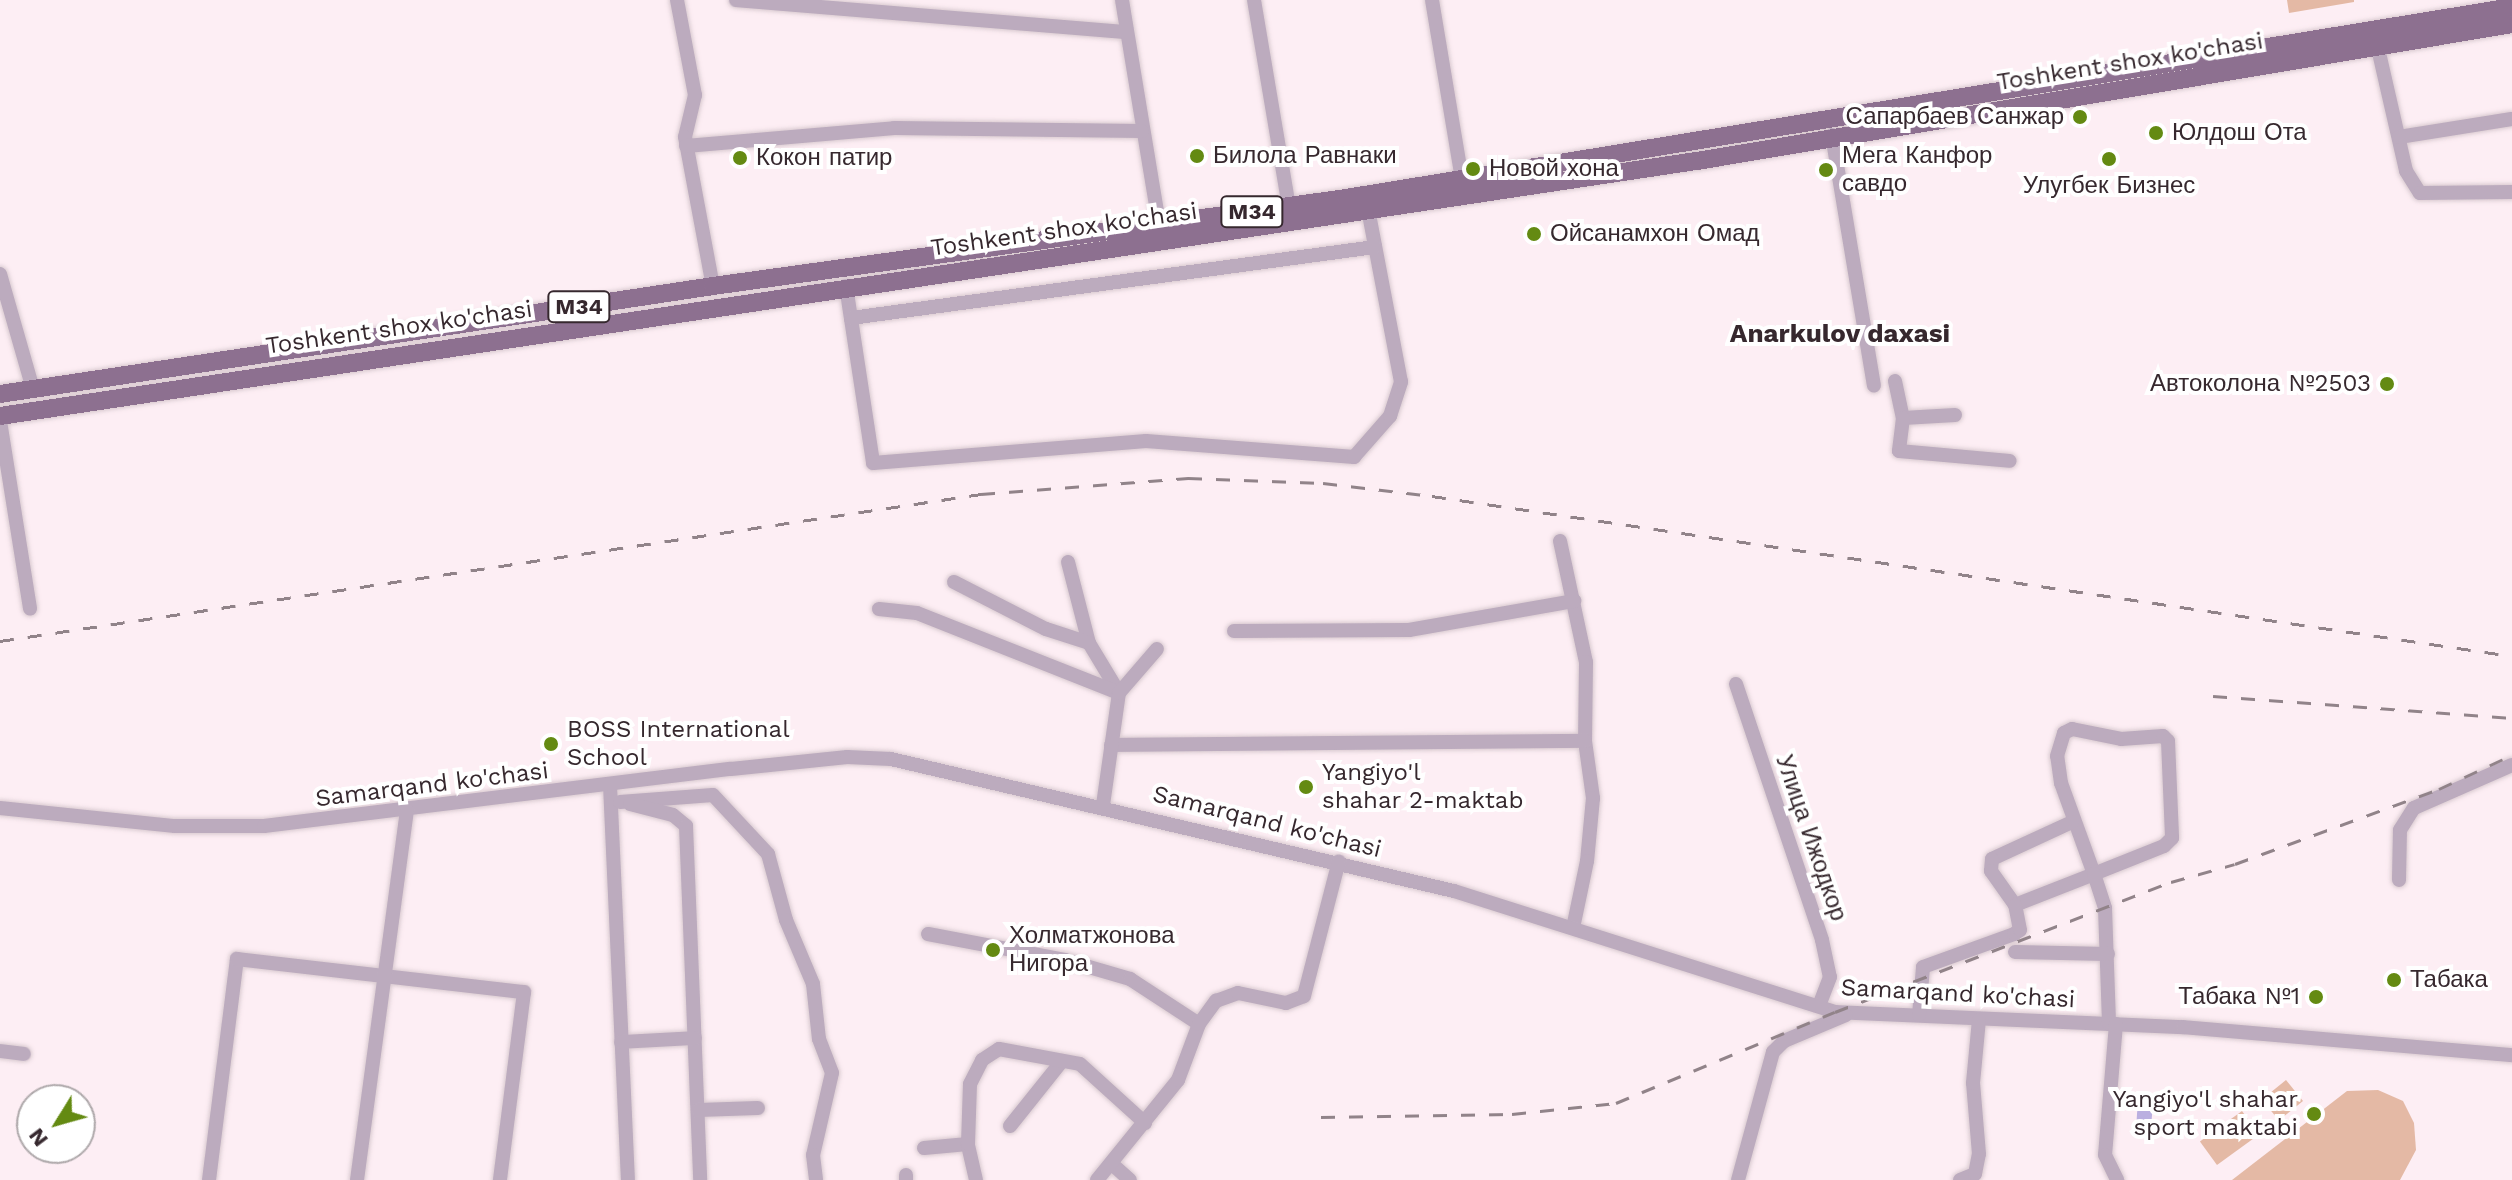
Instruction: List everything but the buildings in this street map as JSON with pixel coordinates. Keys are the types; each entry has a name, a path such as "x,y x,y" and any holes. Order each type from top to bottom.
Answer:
{"main road":[{"name":"Toshkent shox ko'chasi","path":"0,394 33,389 96,388 846,286 1215,224 1289,207 2485,6 2512,7"},
{"name":"Toshkent shox ko'chasi","path":"0,418 96,388 713,286 1159,224 1215,224 1368,209 1697,161 1832,135 2512,24"}],"street":[{"path":"677,0 695,95 686,146 713,286"},
{"path":"736,0 1127,32"},
{"path":"1122,0 1159,224"},
{"path":"1254,0 1289,207"},
{"path":"1432,0 1462,180"},
{"path":"2377,44 2406,171 2420,193 2512,192"},
{"path":"2399,137 2512,119"},
{"path":"686,146 894,128 1142,131"},
{"path":"1832,135 1874,385"},
{"path":"846,286 873,463 1146,441 1354,457 1390,416 1401,382 1368,209"},
{"path":"851,318 1375,247"},
{"path":"0,274 33,389"},
{"path":"1895,381 1903,418 1899,451 2010,461"},
{"path":"1903,418 1955,415"},
{"path":"0,418 30,609"},
{"path":"1560,541 1586,662 1585,741 1593,798 1587,861 1573,928"},
{"path":"1068,562 1089,643 1119,693"},
{"path":"954,582 1046,629 1089,643"},
{"path":"1234,631 1409,630 1574,601"},
{"path":"879,609 917,613 1119,693"},
{"path":"1103,805 1119,693 1157,649"},
{"name":"Улица Ижодкор","path":"1736,684 1822,940 1830,977 1819,1006"},
{"path":"2015,905 2094,874 2172,838 2168,741 2163,736 2121,739 2072,729 2064,733 2057,756 2072,822 2094,874 2105,908 2112,1024 2105,1155 2117,1180"},
{"path":"1111,745 1585,741"},
{"name":"Samarqand ko'chasi","path":"0,808 227,827 407,811 610,785 870,758 1103,805 1339,861 1573,928 1819,1006 1852,1012 2112,1024 2512,1055"},
{"path":"2399,880 2400,830 2414,808 2512,765"},
{"path":"610,785 616,802 621,1042 628,1180"},
{"path":"616,802 713,795 768,854 786,920 813,984 819,1039 832,1073 813,1155 816,1180"},
{"path":"616,802 673,815 686,826 700,1180"},
{"path":"357,1180 388,980 407,811"},
{"path":"1919,1015 1923,967 2020,930 2015,905 1991,871 1992,859 2072,822"},
{"path":"1097,1180 1178,1080 1199,1024 1228,994 1286,1003 1304,996 1339,861"},
{"path":"928,934 1065,960 1130,979 1199,1024"},
{"path":"2015,952 2108,954"},
{"path":"209,1180 237,959 388,980 524,992 500,1180"},
{"path":"1738,1180 1773,1052 1784,1041 1852,1012"},
{"path":"1960,1180 1975,1174 1979,1154 1973,1083 1979,1020"},
{"path":"621,1042 695,1038"},
{"path":"976,1180 968,1144 970,1084 982,1060 999,1049 1080,1064 1145,1123"},
{"path":"0,1051 24,1054"},
{"path":"1010,1126 1062,1061"},
{"path":"698,1110 758,1108"},
{"path":"924,1148 968,1144"},
{"path":"1112,1164 1130,1180"}],"shaded area":[{"path":"2287,0 2354,0 2354,2 2289,13"},
{"path":"2286,1080 2303,1101 2279,1120 2262,1100"},
{"path":"2378,1090 2403,1101 2414,1123 2416,1150 2400,1180 2232,1180 2347,1091"},
{"path":"2138,1100 2153,1101 2151,1136 2136,1135"},
{"path":"2242,1111 2259,1134 2217,1165 2200,1142"}],"railway":[{"path":"0,641 981,494 1188,478 1323,483 1432,496 2512,656"},
{"path":"2213,696 2512,718"},
{"path":"1321,1117 1512,1114 1616,1103 1835,1012 2171,882 2235,864 2439,789 2512,755"}],"place":[{"name":"Сапарбаев Санжар","path":"2080,117"},
{"name":"Юлдош Ота","path":"2156,133"},
{"name":"Билола Равнаки","path":"1197,156"},
{"name":"Кокон патир","path":"740,158"},
{"name":"Улугбек Бизнес","path":"2109,159"},
{"name":"Новой хона","path":"1473,169"},
{"name":"Мега Канфор савдо","path":"1826,170"},
{"name":"Ойсанамхон Омад","path":"1534,234"},
{"name":"Автоколона №2503","path":"2387,384"},
{"name":"BOSS International School","path":"551,744"},
{"name":"Yangiyo'l shahar 2-maktab","path":"1306,787"},
{"name":"Холматжонова Нигора","path":"993,950"},
{"name":"Табака","path":"2394,980"},
{"name":"Табака №1","path":"2316,997"},
{"name":"Yangiyo'l shahar sport maktabi","path":"2314,1114"}],"district":[{"name":"Anarkulov daxasi","path":"1840,334"}]}
